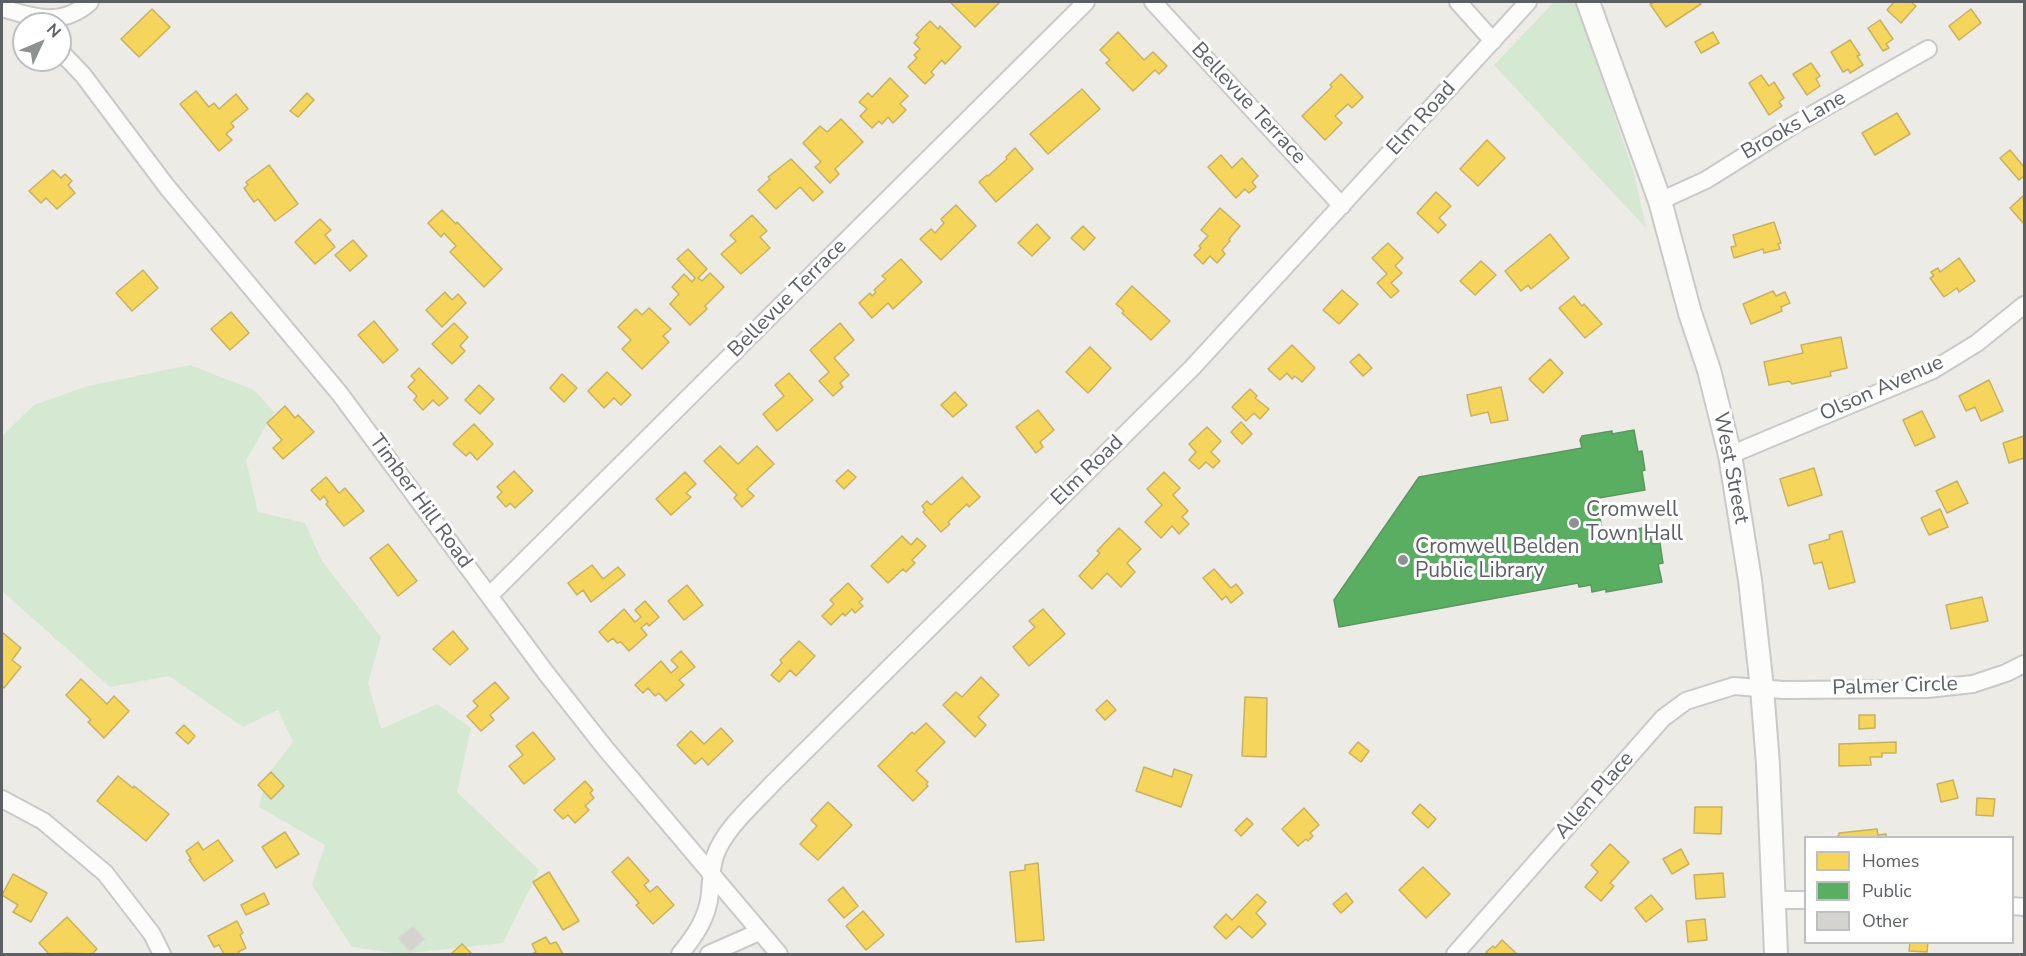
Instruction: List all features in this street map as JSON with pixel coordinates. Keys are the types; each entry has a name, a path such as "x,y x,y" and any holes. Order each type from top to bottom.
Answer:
{"main road":[{"name":"West Street","path":"1588,2 1660,201 1690,313 1709,370 1730,455 1750,580 1762,688 1768,765 1776,954"}],"street":[{"path":"11,2 23,12"},
{"path":"72,15 90,2"},
{"name":"Bellevue Terrace","path":"489,596 1086,2"},
{"name":"Bellevue Terrace","path":"1154,2 1342,206"},
{"path":"1458,2 1492,40"},
{"name":"Elm Road","path":"680,954 700,927 708,910 711,874 724,838 773,783 1184,376 1528,2"},
{"name":"Brooks Lane","path":"1660,201 1706,180 1792,126 1928,49"},
{"name":"Timber Hill Road","path":"72,64 167,187 340,394 546,673 597,738 779,954"},
{"name":"Olson Avenue","path":"1730,455 1933,370 1977,343 2025,305"},
{"name":"Palmer Circle","path":"1762,688 1927,690 1973,684 2025,664"},
{"name":"Allen Place","path":"1455,954 1636,747 1675,708 1697,696 1720,689 1734,686 1762,688"},
{"path":"2,799 43,820 105,873 152,934 162,954"},
{"path":"1774,900 1804,900"},
{"path":"709,954 759,932"}],"green space":[{"path":"1554,2 1576,2 1634,174 1646,228 1494,65"},
{"path":"190,365 254,390 274,412 246,460 258,512 305,523 322,561 381,637 368,683 381,729 437,704 471,728 457,792 539,870 503,943 401,954 352,947 312,885 325,845 259,807 267,776 293,742 278,710 243,727 169,676 110,687 2,591 2,436 34,405 88,386"}],"building: Homes":[{"path":"950,2 1000,2 975,27"},
{"path":"1654,2 1699,2 1701,4 1666,27 1650,4"},
{"path":"1894,2 1911,2 1916,6 1901,23 1887,10"},
{"path":"152,9 170,27 139,57 121,39"},
{"path":"1971,9 1981,23 1959,40 1949,26"},
{"path":"1880,20 1893,39 1886,44 1889,48 1883,51 1868,28"},
{"path":"930,21 938,29 940,26 961,47 945,64 942,60 931,72 934,75 925,84 908,67 917,58 914,55 920,49 914,43 919,37 916,35"},
{"path":"1118,32 1144,60 1153,52 1167,66 1159,74 1155,70 1133,91 1106,63 1110,60 1100,50"},
{"path":"1713,32 1719,43 1701,53 1695,42"},
{"path":"1850,40 1860,55 1857,56 1863,65 1850,73 1848,69 1843,72 1831,52"},
{"path":"1811,63 1820,76 1816,79 1820,86 1807,95 1793,74"},
{"path":"1341,74 1363,97 1352,108 1348,104 1335,116 1342,123 1325,140 1302,116 1332,87 1330,85"},
{"path":"1761,75 1769,86 1774,82 1784,98 1779,102 1782,106 1769,115 1749,83"},
{"path":"890,78 908,96 900,104 906,110 893,123 888,117 882,124 879,121 872,128 860,116 867,109 859,102 868,93 872,97"},
{"path":"1082,89 1100,109 1048,154 1030,134"},
{"path":"196,91 209,107 214,103 219,109 236,94 248,109 231,123 234,127 226,134 232,140 219,151 180,104"},
{"path":"307,93 314,100 298,117 290,111"},
{"path":"1897,113 1910,134 1875,155 1862,133"},
{"path":"841,119 863,142 835,169 839,174 830,183 815,167 821,162 803,143 820,126 827,132"},
{"path":"1487,140 1505,158 1478,186 1460,169"},
{"path":"1015,148 1033,169 996,202 979,182 1007,159 1006,157"},
{"path":"2010,150 2024,167 2024,176 2019,180 2000,158"},
{"path":"1221,155 1232,168 1242,158 1258,176 1252,182 1256,187 1249,193 1245,189 1236,198 1208,167"},
{"path":"791,159 823,192 813,201 800,187 776,209 758,190 770,179 768,177"},
{"path":"269,165 298,204 275,221 258,199 254,202 244,188 248,185 246,182"},
{"path":"53,170 61,178 65,174 72,181 68,185 75,193 57,209 46,198 41,203 29,191"},
{"path":"1436,192 1451,206 1439,218 1446,225 1438,233 1417,213"},
{"path":"2024,195 2024,224 2010,208"},
{"path":"956,205 976,226 941,260 920,239 931,229 935,233 944,223 941,219"},
{"path":"1220,208 1240,226 1222,250 1225,254 1217,263 1210,256 1203,264 1194,255 1208,236 1201,230"},
{"path":"442,210 456,224 457,222 502,269 484,287 450,252 456,246 444,233 441,237 428,223"},
{"path":"752,215 767,231 760,237 770,248 741,274 721,254 736,241 730,235"},
{"path":"320,219 331,230 325,235 335,247 315,264 295,242"},
{"path":"1774,222 1781,243 1778,244 1780,249 1764,253 1763,249 1734,258 1731,247 1736,246 1733,235"},
{"path":"1037,224 1050,238 1032,256 1018,243"},
{"path":"1083,226 1095,238 1084,250 1071,238"},
{"path":"1550,234 1569,258 1531,289 1528,285 1521,291 1505,271"},
{"path":"353,240 367,256 350,271 335,255"},
{"path":"1388,243 1403,258 1395,266 1402,273 1391,283 1399,291 1391,298 1377,283 1387,274 1372,258"},
{"path":"688,249 707,269 698,278 702,281 710,273 724,287 705,306 707,309 690,325 670,304 679,294 672,287 684,274 692,282 695,278 677,259"},
{"path":"1959,258 1975,281 1959,292 1957,288 1944,297 1930,278 1934,276 1931,272 1938,268 1940,272"},
{"path":"901,259 922,282 893,309 888,303 872,318 859,303 870,293 872,296 876,292 874,290 886,279 882,276"},
{"path":"1481,261 1496,275 1475,295 1460,281"},
{"path":"143,270 158,288 132,311 116,293"},
{"path":"1132,286 1170,321 1151,340 1122,313 1124,311 1116,304"},
{"path":"1342,290 1358,304 1339,324 1323,310"},
{"path":"1773,291 1776,296 1785,292 1790,303 1781,307 1782,311 1751,324 1743,304"},
{"path":"445,292 452,300 458,294 466,303 442,327 426,310"},
{"path":"1574,296 1602,324 1585,338 1559,308"},
{"path":"649,308 671,329 663,336 669,342 642,369 622,349 631,340 618,327 636,309 642,315"},
{"path":"231,312 249,333 230,350 211,329"},
{"path":"374,321 398,350 383,363 358,335"},
{"path":"454,323 468,337 460,346 465,351 452,364 432,344"},
{"path":"840,323 854,340 834,358 849,375 840,383 843,387 833,396 819,381 829,372 810,350"},
{"path":"1841,337 1847,368 1830,372 1831,376 1792,384 1789,381 1769,385 1764,362 1803,353 1801,345"},
{"path":"1292,345 1315,368 1302,382 1295,376 1292,379 1287,373 1280,380 1268,369"},
{"path":"1090,347 1111,368 1088,393 1066,372"},
{"path":"1359,354 1372,368 1363,376 1350,362"},
{"path":"1550,359 1563,373 1543,393 1529,379"},
{"path":"419,368 448,398 439,406 433,400 423,410 414,400 417,396 408,387 415,380 411,376"},
{"path":"607,372 631,395 621,405 614,398 604,408 588,391"},
{"path":"789,373 813,400 777,431 763,414 784,396 775,385"},
{"path":"562,374 577,388 564,402 550,388"},
{"path":"1989,380 2003,411 1981,421 1975,407 1966,411 1959,396"},
{"path":"479,385 494,399 480,414 465,400"},
{"path":"1501,387 1508,420 1491,423 1488,412 1471,416 1467,395"},
{"path":"1250,389 1257,396 1255,398 1269,409 1260,419 1254,413 1246,421 1232,407"},
{"path":"955,392 967,405 953,417 941,405"},
{"path":"285,406 295,418 298,415 314,432 283,459 273,448 282,440 267,423"},
{"path":"1038,410 1054,430 1040,442 1043,447 1036,453 1016,427"},
{"path":"1922,411 1935,437 1915,446 1903,420"},
{"path":"1241,422 1252,434 1242,444 1231,432"},
{"path":"474,424 493,444 477,460 470,452 466,456 453,444"},
{"path":"1207,427 1221,441 1211,452 1220,461 1213,468 1206,462 1199,469 1189,460 1196,452 1189,444"},
{"path":"2024,436 2024,458 2009,463 2003,443"},
{"path":"720,446 738,464 757,446 774,464 747,489 754,496 742,507 734,498 737,495 704,461"},
{"path":"1814,468 1822,495 1788,506 1780,479"},
{"path":"848,470 856,477 844,489 836,481"},
{"path":"514,471 533,491 515,508 510,503 506,507 497,497 502,492 497,487"},
{"path":"685,472 696,484 686,493 691,497 671,515 656,499"},
{"path":"1164,472 1180,488 1173,495 1188,511 1182,517 1189,524 1179,534 1172,526 1161,538 1145,522 1162,505 1147,489"},
{"path":"326,477 339,493 345,488 364,511 344,526 326,504 328,502 324,496 320,500 311,490"},
{"path":"962,477 980,497 969,507 967,504 941,532 923,512 925,510 922,506 927,501 931,505"},
{"path":"1957,481 1968,503 1947,513 1936,491"},
{"path":"1940,509 1948,527 1929,535 1921,518"},
{"path":"1119,528 1141,549 1127,563 1135,572 1121,587 1107,573 1092,589 1079,576 1100,553 1097,551"},
{"path":"1842,531 1855,582 1829,589 1822,562 1814,564 1809,545 1830,539 1829,535"},
{"path":"902,536 911,545 917,538 926,546 912,560 915,563 906,572 903,569 888,583 871,566"},
{"path":"388,544 417,581 398,596 370,558"},
{"path":"592,565 603,579 618,567 625,575 591,602 583,590 577,595 568,583"},
{"path":"1214,569 1231,588 1236,584 1243,593 1231,603 1226,596 1222,600 1203,578"},
{"path":"848,583 863,599 859,602 863,606 855,613 852,609 845,616 843,613 831,625 822,616 834,604 830,600"},
{"path":"687,585 703,605 684,620 668,601"},
{"path":"1982,597 1988,621 1951,629 1946,605"},
{"path":"645,601 659,617 649,626 647,623 641,628 647,635 629,651 621,642 617,643 613,638 608,642 599,632 624,609 635,622 641,617 635,610"},
{"path":"1043,609 1065,634 1029,666 1013,647 1035,627 1029,621"},
{"path":"453,631 468,649 450,665 433,649"},
{"path":"2,632 21,648 12,660 21,667 4,688 2,686"},
{"path":"799,641 815,656 796,676 790,670 779,682 771,675 782,663 780,660"},
{"path":"681,651 695,667 679,680 684,685 666,701 659,693 655,696 648,688 643,693 635,685 661,661 671,673 678,667 671,660"},
{"path":"981,677 999,695 978,717 986,725 975,737 943,705 956,692 962,697"},
{"path":"81,679 107,704 114,696 129,711 104,738 88,722 91,720 66,695"},
{"path":"495,682 509,698 490,715 494,720 481,731 467,716 478,706 473,701"},
{"path":"1245,697 1267,698 1266,757 1242,756"},
{"path":"1107,700 1116,710 1105,720 1096,710"},
{"path":"1859,715 1875,715 1875,728 1859,729"},
{"path":"926,723 945,742 916,771 928,782 926,784 928,786 913,801 878,766 912,732 914,734"},
{"path":"184,725 195,736 188,744 176,733"},
{"path":"721,728 733,741 708,765 702,758 695,764 677,745 691,731 704,744"},
{"path":"533,732 555,759 524,784 509,766 523,755 516,746"},
{"path":"1358,742 1369,751 1361,762 1349,753"},
{"path":"1896,742 1896,753 1882,753 1882,757 1870,757 1871,765 1839,766 1839,744"},
{"path":"1144,767 1172,777 1174,769 1192,775 1181,807 1136,791"},
{"path":"271,772 284,786 271,799 258,785"},
{"path":"118,776 169,814 146,841 97,801"},
{"path":"1953,780 1958,798 1941,802 1937,784"},
{"path":"585,781 593,790 590,793 594,798 585,806 589,810 575,823 568,815 563,819 554,810"},
{"path":"1977,798 1995,799 1993,816 1976,815"},
{"path":"828,802 852,825 818,860 800,844 817,826 811,820"},
{"path":"1420,804 1436,819 1428,828 1412,813"},
{"path":"1695,807 1722,807 1721,834 1694,833"},
{"path":"1304,808 1319,825 1310,833 1313,836 1308,841 1306,839 1298,846 1282,829"},
{"path":"1247,818 1253,824 1241,836 1235,830"},
{"path":"1877,829 1878,835 1886,834 1886,836 1838,836 1839,833"},
{"path":"285,832 299,854 276,868 262,847"},
{"path":"218,840 233,861 204,881 189,860 191,859 186,851 198,842 203,850"},
{"path":"1610,844 1629,862 1610,883 1614,886 1601,901 1585,887 1598,872 1591,865"},
{"path":"1681,849 1689,864 1672,874 1663,859"},
{"path":"628,857 649,881 644,885 650,892 657,886 674,905 653,924 636,905 639,903 612,872"},
{"path":"1038,863 1044,940 1016,942 1010,872 1025,870 1025,865"},
{"path":"1423,867 1450,894 1426,918 1399,890"},
{"path":"549,872 579,921 563,930 533,882"},
{"path":"1723,873 1725,897 1696,899 1694,875"},
{"path":"13,874 47,893 31,922 13,912 18,905 2,895"},
{"path":"843,887 858,906 844,918 828,900"},
{"path":"264,893 269,904 246,915 241,905"},
{"path":"1346,893 1353,902 1341,913 1333,904"},
{"path":"1257,894 1266,902 1256,913 1266,924 1252,938 1239,926 1226,939 1214,927 1226,914 1232,920"},
{"path":"1651,895 1663,909 1646,922 1635,908"},
{"path":"863,911 884,935 866,950 846,926"},
{"path":"67,917 97,949 92,954 49,954 39,943"},
{"path":"1705,919 1707,940 1688,942 1686,921"},
{"path":"237,921 243,933 240,935 246,948 238,952 240,954 224,954 219,945 214,947 208,936"},
{"path":"546,937 550,944 556,942 563,954 532,954 536,952 532,944"},
{"path":"1502,940 1517,954 1488,954 1486,952 1493,946 1495,948"},
{"path":"462,944 472,954 451,954"},
{"path":"1910,944 1928,944 1927,952 1909,951"}],"building: Public":[{"path":"1634,430 1638,452 1642,451 1645,490 1593,499 1594,505 1597,504 1602,528 1598,529 1599,535 1649,527 1652,544 1660,543 1663,563 1658,564 1662,582 1606,592 1606,589 1592,592 1591,585 1579,587 1578,583 1339,627 1334,600 1419,477 1582,448 1580,440 1582,436"}],"building: Other":[{"path":"413,926 425,939 410,952 398,938"}],"place":[{"name":"Cromwell Town Hall","path":"1574,523"},
{"name":"Cromwell Belden Public Library","path":"1403,560"}]}
